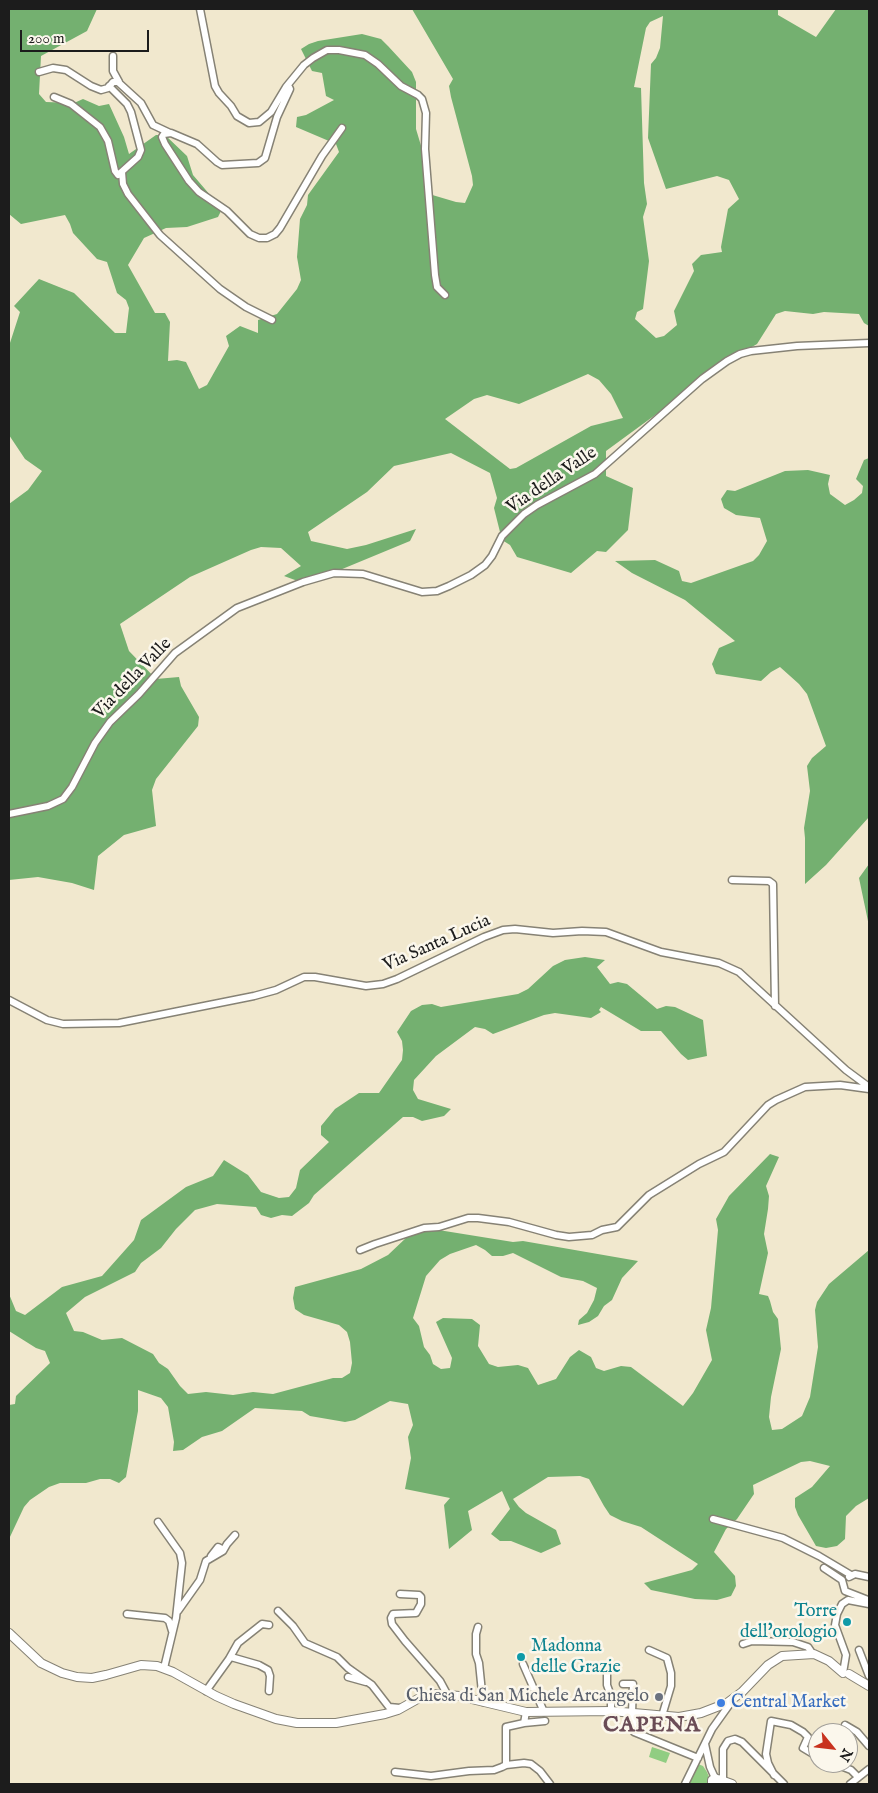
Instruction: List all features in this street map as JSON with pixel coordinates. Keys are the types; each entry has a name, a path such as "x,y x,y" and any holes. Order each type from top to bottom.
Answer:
{"main road":[{"path":"9,1633 41,1663 70,1676 99,1677 144,1665 164,1668 234,1704 276,1720 297,1723 341,1722 387,1714 427,1695 447,1694 526,1712 611,1711 662,1716 687,1716 713,1708 736,1697 768,1665 782,1656 812,1653 829,1661 844,1673 869,1686"},
{"path":"717,1781 732,1784"}],"street":[{"path":"200,9 215,86 238,116 251,124 263,120 304,65 327,50 339,50 365,55 402,86 422,99 426,114 425,149 434,275 437,287 445,295"},
{"path":"113,56 112,71 119,82 141,103 153,125 201,146 207,154 222,165 259,163 266,156 277,117 290,92 290,88 286,87"},
{"path":"39,72 60,68 69,71 98,90 103,90 115,82 119,82"},
{"path":"54,97 71,104 100,127 110,146 115,173 118,175 138,157 140,149 131,112 127,104 109,86"},
{"path":"173,134 165,133 162,136 163,141 192,185 226,211 250,234 264,239 279,230 322,156 342,128"},
{"path":"122,172 123,184 128,194 160,235 220,289 246,307 272,320"},
{"name":"Via della Valle","path":"9,814 48,806 63,798 72,787 95,743 110,722 139,694 172,655 238,608 318,576 334,573 363,574 422,592 449,586 485,565 504,533 527,511 551,496 595,474 702,379 727,361 752,351 797,346 869,343"},
{"path":"732,880 769,881 773,884 775,1006"},
{"name":"Via Santa Lucia","path":"9,1000 47,1020 62,1024 123,1022 262,994 304,978 315,977 366,986 383,984 502,930 515,929 554,933 577,931 606,932 661,952 719,963 736,971 745,977 846,1070 869,1088"},
{"path":"360,1250 424,1228 439,1227 468,1218 509,1222 569,1237 592,1235 602,1230 617,1227 649,1195 699,1164 724,1152 768,1105 776,1100 805,1087 840,1085 869,1088"},
{"path":"713,1519 783,1538 819,1556 851,1576"},
{"path":"158,1522 182,1559 176,1618 164,1668"},
{"path":"176,1618 180,1605 200,1580 205,1563 209,1558 221,1552 235,1535"},
{"path":"824,1568 839,1577 847,1593 869,1603"},
{"path":"843,1584 851,1576 858,1574 869,1577"},
{"path":"400,1594 419,1595 421,1597 421,1604 416,1613 393,1614 391,1618 392,1624 440,1681 447,1694"},
{"path":"844,1673 845,1649 835,1622 838,1612 847,1601 869,1603"},
{"path":"278,1611 305,1643 337,1657 348,1668 372,1685 389,1707 403,1707"},
{"path":"127,1614 167,1619 173,1633"},
{"path":"206,1691 231,1657 238,1642 260,1625 269,1625"},
{"path":"478,1627 476,1656 479,1664 483,1702"},
{"path":"744,1644 752,1641 791,1641 808,1647 812,1653"},
{"path":"649,1650 667,1658 671,1673 671,1686 662,1716"},
{"path":"859,1650 869,1676"},
{"path":"231,1657 266,1668 270,1673 269,1691"},
{"path":"523,1664 544,1712"},
{"path":"607,1674 607,1686 611,1696 611,1711"},
{"path":"348,1678 372,1685"},
{"path":"623,1684 633,1682 632,1726 634,1732 701,1756 710,1767 717,1781"},
{"path":"685,1784 720,1717 736,1697"},
{"path":"713,1708 720,1717"},
{"path":"524,1723 526,1712"},
{"path":"774,1775 766,1754 772,1720 794,1726 806,1734 808,1738 802,1746 808,1751"},
{"path":"506,1765 506,1727 545,1721"},
{"path":"858,1733 869,1746"},
{"path":"717,1781 723,1749 728,1741 734,1739 742,1742 784,1784"},
{"path":"701,1756 710,1767"},
{"path":"395,1772 431,1776 468,1771 496,1770 506,1765 524,1763 531,1764 540,1771 550,1784"},
{"path":"850,1784 869,1769"},
{"path":"854,1773 858,1777"}],"green space":[{"path":"9,9 97,9 87,31 41,56 39,94 46,102 74,103 83,99 99,106 109,104 124,137 129,154 156,135 165,135 187,156 193,175 222,209 218,217 187,227 166,228 144,238 128,265 155,313 165,313 170,322 168,361 186,362 199,389 207,385 229,346 226,336 240,326 258,333 258,320 277,314 297,289 301,280 297,257 300,219 307,205 308,195 339,152 336,144 296,127 297,117 306,115 334,100 326,96 322,73 312,71 301,49 309,44 362,34 381,39 388,46 412,72 416,82 416,129 422,149 429,194 465,203 473,185 451,97 449,86 453,79 412,9 778,9 778,15 816,37 836,9 869,9 869,326 864,323 859,314 824,312 813,314 785,311 776,314 757,344 733,358 606,451 606,476 633,488 628,530 606,552 597,551 571,573 517,557 510,545 502,540 494,508 497,498 490,473 451,453 394,466 367,492 308,532 311,541 347,549 416,529 410,541 306,584 284,576 301,566 281,548 261,547 190,577 120,624 129,651 156,679 179,677 181,686 199,717 198,726 156,779 152,790 156,826 124,835 98,856 94,890 72,883 38,877 9,880 9,504 28,490 42,471 25,459 9,435 9,346 20,312 14,306 39,279 74,293 115,333 126,333 129,308 126,300 117,293 107,262 97,259 73,233 65,215 21,224 9,214","holes":["663,16 660,48 651,64 648,138 666,189 717,176 729,180 739,199 728,209 721,247 722,252 701,255 692,264 694,271 674,311 677,325 664,336 656,338 635,319 637,312 643,309 649,261 643,217 647,204 644,183 641,88 634,87 646,28 650,22","588,374 599,380 611,394 623,418 591,426 516,468 510,469 445,419 474,399 487,395 519,404"]},
{"path":"869,458 869,817 826,865 805,884 804,828 810,791 807,766 812,758 826,746 807,694 780,667 761,681 716,674 712,664 719,648 735,641 685,600 632,573 615,561 655,560 679,571 682,581 691,583 753,561 767,541 760,518 736,515 724,508 721,499 727,490 735,491 785,471 808,470 830,475 828,484 830,494 845,505 862,493 863,486 856,479 864,460"},
{"path":"869,864 869,926 859,878"},
{"path":"585,957 605,960 597,967 610,984 618,982 627,984 657,1009 666,1006 675,1007 703,1020 707,1056 688,1060 661,1031 641,1031 601,1007 599,1010 601,1012 591,1018 555,1013 544,1015 493,1034 485,1029 475,1027 436,1056 414,1080 413,1090 418,1099 451,1109 444,1116 422,1121 413,1117 403,1117 314,1195 309,1203 292,1216 282,1215 271,1218 261,1215 256,1207 217,1204 195,1210 161,1248 141,1263 135,1272 85,1297 66,1313 74,1331 83,1332 102,1340 122,1338 153,1354 188,1394 206,1392 233,1395 253,1392 273,1394 333,1378 342,1378 350,1373 352,1363 347,1332 339,1325 304,1315 295,1309 293,1298 295,1287 361,1269 388,1255 407,1237 426,1228 513,1242 523,1241 638,1261 622,1278 612,1300 604,1306 598,1316 589,1322 578,1325 579,1320 587,1313 594,1300 597,1288 583,1281 561,1277 513,1253 503,1256 492,1256 476,1245 450,1254 440,1260 426,1276 413,1318 419,1326 424,1347 430,1355 433,1364 441,1369 450,1368 452,1358 436,1322 443,1318 472,1319 480,1325 478,1346 489,1364 498,1367 518,1365 528,1368 538,1385 556,1379 570,1357 579,1350 591,1357 596,1368 604,1371 621,1366 631,1367 683,1406 693,1393 712,1360 706,1330 711,1308 718,1230 716,1219 729,1196 770,1154 779,1157 766,1186 769,1196 764,1234 768,1253 759,1294 768,1296 773,1312 778,1319 781,1349 771,1397 769,1417 772,1430 782,1429 802,1416 810,1397 818,1347 815,1310 817,1302 829,1284 869,1250 869,1498 856,1506 846,1516 845,1539 837,1546 826,1548 816,1546 798,1515 795,1507 795,1498 812,1487 830,1466 810,1461 801,1462 753,1485 754,1494 737,1519 726,1529 714,1552 735,1576 736,1586 731,1596 717,1600 695,1599 651,1590 644,1583 692,1570 698,1564 641,1527 610,1515 589,1479 580,1476 548,1477 513,1499 526,1513 556,1530 561,1544 541,1553 511,1541 500,1541 491,1534 510,1509 502,1491 468,1511 472,1530 449,1549 444,1505 450,1498 405,1489 411,1458 408,1437 413,1425 408,1404 390,1401 355,1420 345,1422 310,1416 302,1411 255,1408 222,1431 202,1437 183,1450 173,1451 174,1442 168,1407 161,1398 138,1390 138,1411 126,1477 119,1483 110,1479 100,1479 86,1483 60,1483 49,1487 30,1500 24,1507 9,1539 9,1405 15,1404 16,1396 50,1363 45,1351 36,1348 9,1331 9,1294 16,1311 25,1315 62,1287 102,1276 134,1240 141,1220 186,1187 213,1176 224,1160 248,1175 261,1192 279,1198 289,1197 296,1188 300,1170 329,1142 321,1135 321,1126 335,1109 359,1093 379,1093 402,1060 402,1041 397,1032 411,1011 422,1005 432,1004 441,1007 518,994 528,989 553,966 565,960"},
{"path":"652,1747 670,1753 666,1763 649,1757"},
{"path":"698,1764 703,1766 707,1772 709,1777 708,1784 688,1784"}],"place":[{"name":"Torre dell'orologio","path":"847,1622"},
{"name":"Madonna delle Grazie","path":"521,1657"},
{"name":"Chiesa di San Michele Arcangelo","path":"659,1697"},
{"name":"Central Market","path":"721,1703"}],"district":[{"name":"CAPENA","path":"652,1726"}]}
